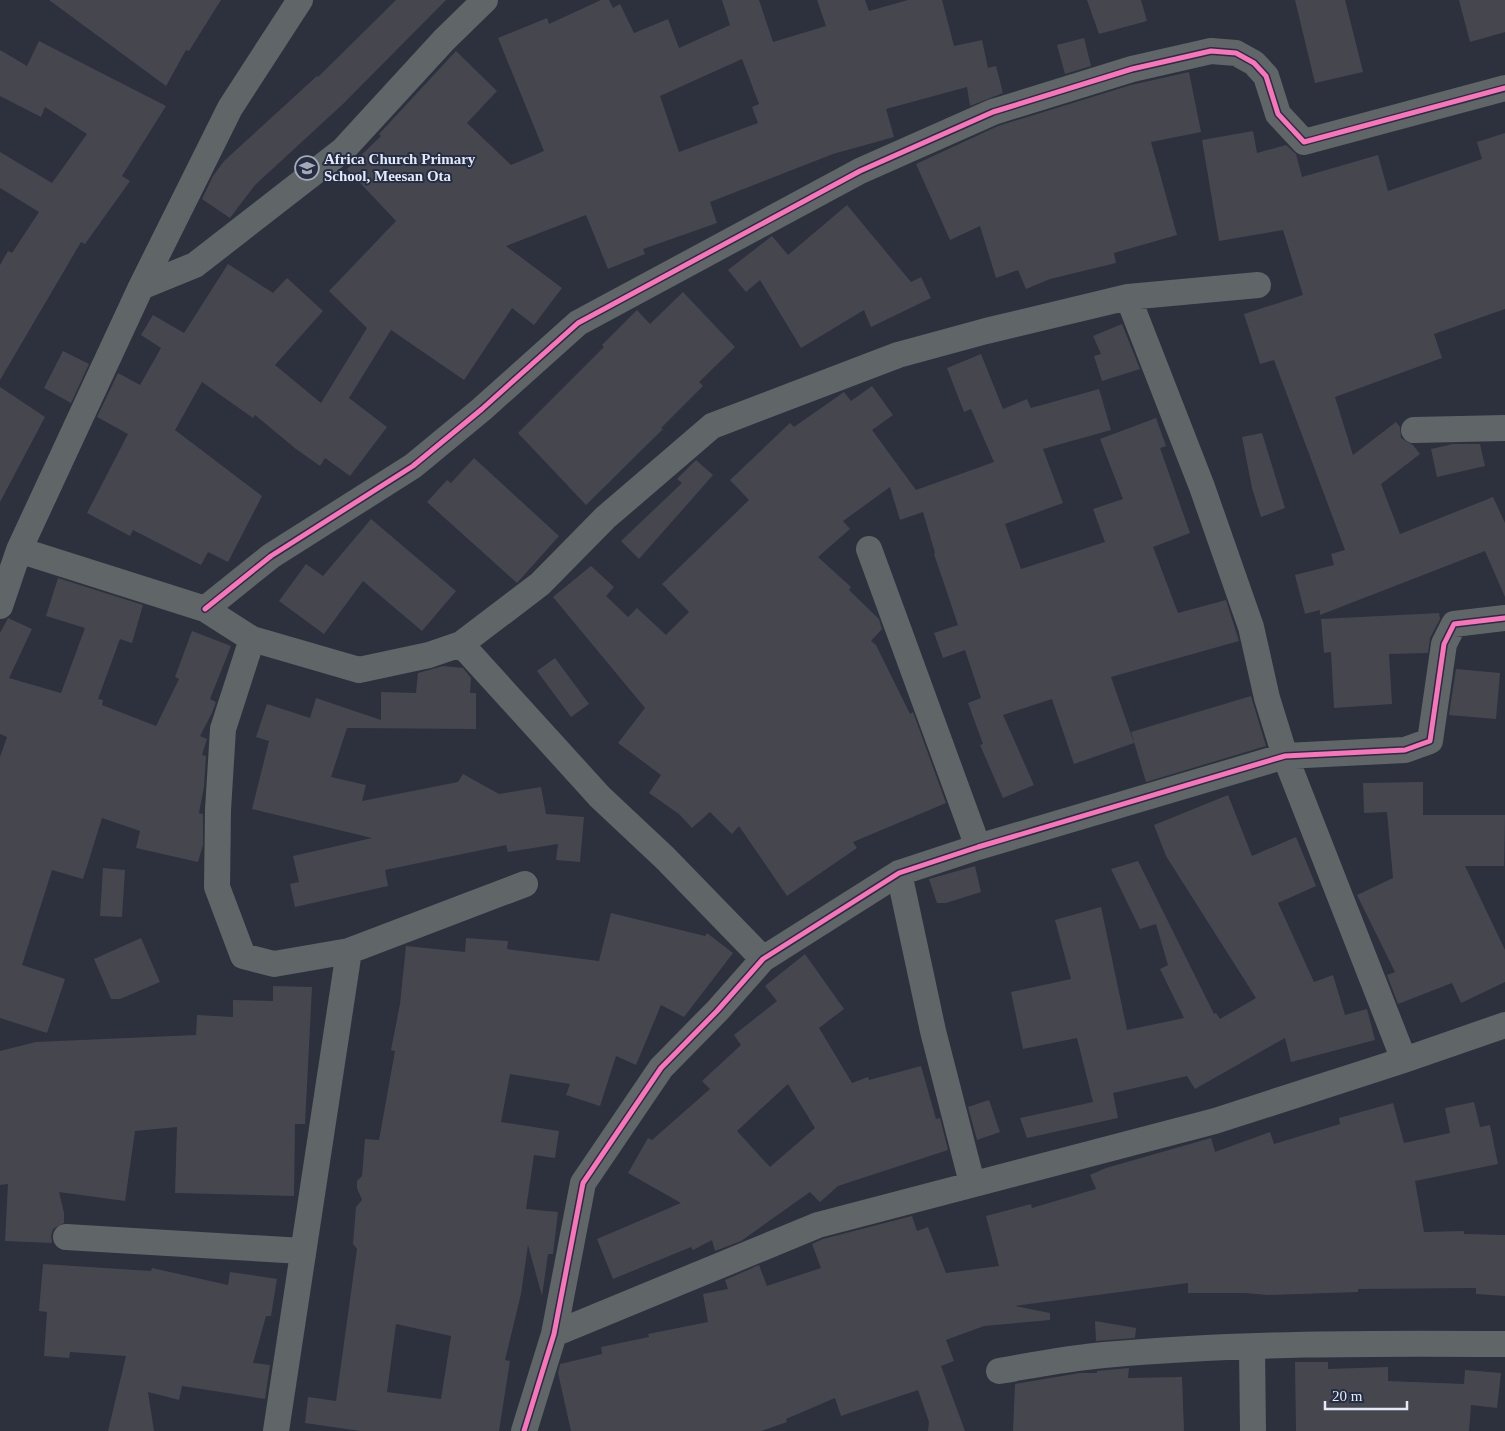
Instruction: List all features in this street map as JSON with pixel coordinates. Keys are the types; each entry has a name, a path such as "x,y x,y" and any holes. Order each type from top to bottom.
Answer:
{"street":[{"path":"141,287 195,265 343,150 444,40 485,0"},
{"path":"0,606 19,550 141,287 230,108 288,4"},
{"path":"204,609 271,556 413,466 482,410 578,323 860,171 993,112 1132,69 1211,51 1236,53 1254,63 1266,76 1278,114 1304,142 1505,88"},
{"path":"19,550 204,609 252,640 360,670 429,656 461,644 540,584 606,517 712,426 898,355 986,331 1128,298 1258,285"},
{"path":"1128,298 1202,487 1251,627 1268,698 1285,756 1404,1060"},
{"path":"1414,430 1505,428"},
{"path":"868,549 978,847"},
{"path":"524,1431 554,1334 583,1183 661,1068 717,1011 763,959 899,873 978,847 1285,756 1405,750 1430,741 1444,644 1454,624 1505,618"},
{"path":"252,640 222,729 217,887 243,956 274,964 349,951 524,884"},
{"path":"461,644 600,797 665,858 763,959"},
{"path":"899,873 933,1031 972,1183"},
{"path":"276,1431 349,951"},
{"path":"554,1334 818,1225 972,1183 1215,1121 1505,1025"},
{"path":"66,1237 303,1251"},
{"path":"999,1370 1103,1355 1379,1343 1505,1344"},
{"path":"1252,1348 1253,1431"}],"building":[{"path":"49,0 221,0 189,51 186,50 166,86"},
{"path":"396,0 446,0 343,104 255,185 230,218 202,199 213,176 224,161 318,77"},
{"path":"601,0 609,0 613,8 620,4 634,33 668,19 679,48 730,25 722,0 759,0 773,42 826,26 817,0 865,0 869,11 908,0 942,0 954,46 982,40 988,68 996,66 1003,93 970,106 967,87 886,109 894,137 833,154 710,202 717,223 643,249 645,254 608,269 586,215 506,246 562,288 534,325 512,308 464,380 391,330 349,398 387,427 350,476 325,458 320,466 255,415 253,418 202,382 175,430 262,496 228,562 208,552 201,565 133,530 130,536 87,513 128,434 97,417 118,373 140,385 161,348 141,335 153,315 184,333 228,264 273,293 287,278 323,311 275,365 321,403 367,328 329,291 396,221 347,169 381,136 379,134 456,51 497,91 467,123 511,165 544,151 498,38 547,18 549,24","holes":["742,59 759,104 752,107 758,123 679,152 660,96"]},
{"path":"1087,0 1141,0 1147,21 1099,34"},
{"path":"1295,0 1345,0 1363,72 1315,83"},
{"path":"1459,0 1505,0 1505,32 1470,42"},
{"path":"1084,38 1091,66 1065,74 1057,45"},
{"path":"39,41 166,106 122,176 130,181 85,244 81,242 0,380 0,265 8,251 12,253 39,212 0,188 0,152 52,183 87,134 45,107 41,117 0,96 0,50 27,66"},
{"path":"1189,72 1201,132 1151,142 1177,235 1114,253 1116,263 1050,279 1026,289 1018,270 996,278 980,226 950,240 916,164 998,126 1131,85"},
{"path":"1253,131 1257,153 1286,145 1296,154 1302,177 1378,155 1388,191 1482,159 1477,142 1505,133 1505,309 1434,334 1442,358 1335,397 1353,455 1396,422 1400,427 1401,438 1413,445 1420,454 1381,484 1400,534 1493,497 1505,523 1505,597 1485,551 1320,615 1320,610 1305,614 1295,575 1334,565 1331,554 1345,550 1274,360 1260,364 1244,314 1303,295 1283,230 1219,241 1202,140"},
{"path":"847,205 911,282 921,277 931,298 871,327 864,310 801,348 760,280 746,292 728,270 772,236 788,255"},
{"path":"683,292 735,347 699,382 703,386 661,428 663,429 586,505 518,433 604,347 602,345 637,310 650,324"},
{"path":"1122,324 1140,369 1102,381 1094,356 1101,354 1093,336"},
{"path":"63,351 89,364 71,403 44,388"},
{"path":"981,354 1003,409 1027,399 1031,408 1099,389 1111,430 1043,449 1063,503 1005,524 1021,569 1105,542 1093,509 1123,499 1100,439 1156,418 1166,446 1160,448 1190,533 1153,547 1178,613 1226,600 1239,641 1111,677 1134,743 1074,764 1052,699 1003,715 1034,785 1003,798 980,745 983,744 968,703 981,698 965,650 943,658 934,633 958,625 934,554 923,512 900,520 890,487 843,521 850,529 818,557 851,587 849,590 879,619 882,629 871,641 876,645 910,714 913,712 946,803 853,842 857,848 787,896 739,826 732,834 710,812 692,828 679,814 649,793 661,775 618,743 645,708 553,597 591,566 614,587 606,596 628,617 637,608 666,635 689,612 662,584 749,500 730,480 790,423 794,427 844,392 851,401 872,386 893,415 872,430 916,490 994,462 971,409 964,412 947,368"},
{"path":"0,387 45,417 0,502"},
{"path":"1262,433 1285,508 1261,517 1252,488 1242,437"},
{"path":"1453,444 1480,444 1485,466 1437,477 1431,449"},
{"path":"474,458 559,536 517,583 427,502 447,480 451,483"},
{"path":"696,460 713,475 639,559 621,541 682,483 677,479"},
{"path":"371,519 456,591 422,631 363,581 324,634 279,601 306,564 323,576"},
{"path":"58,578 143,605 132,643 120,639 98,699 103,700 102,705 156,726 179,679 175,677 192,631 231,646 210,699 216,702 200,736 207,739 202,755 206,756 204,787 199,813 203,814 203,845 198,862 136,848 140,831 102,818 83,879 52,870 22,965 65,979 47,1033 0,1018 0,757 7,737 0,734 0,633 8,618 32,629 9,678 61,693 85,628 46,616"},
{"path":"1439,613 1440,619 1430,638 1428,653 1389,654 1392,704 1334,708 1331,652 1324,653 1321,619"},
{"path":"555,658 589,704 571,717 537,671"},
{"path":"443,666 463,668 471,678 470,693 476,693 476,729 347,728 331,777 366,785 362,801 458,782 463,774 499,794 541,787 546,814 584,817 580,862 556,860 558,844 508,852 506,845 385,870 388,886 295,907 290,884 299,882 293,856 372,838 252,809 269,741 256,737 267,704 310,718 316,698 381,720 381,692 416,693 418,673"},
{"path":"1456,669 1500,673 1496,719 1449,715"},
{"path":"1251,696 1266,746 1146,782 1131,732"},
{"path":"1423,782 1423,815 1505,815 1504,866 1465,866 1505,950 1505,982 1461,1003 1452,983 1398,1004 1387,975 1395,972 1357,895 1393,878 1387,812 1364,813 1363,783"},
{"path":"1228,795 1252,856 1296,837 1316,886 1278,903 1314,982 1333,975 1345,1015 1367,1009 1375,1040 1291,1062 1285,1038 1195,1089 1187,1076 1113,1093 1118,1118 1027,1138 1020,1118 1093,1102 1077,1038 1023,1049 1011,992 1071,979 1055,920 1101,907 1127,1030 1184,1018 1160,969 1168,965 1156,924 1140,929 1111,869 1138,861 1214,1014 1216,1013 1220,1019 1256,998 1166,856 1154,825"},
{"path":"975,866 981,892 946,903 937,903 929,879"},
{"path":"103,868 125,870 122,917 100,916"},
{"path":"611,913 705,936 707,933 733,953 684,1017 661,1005 636,1065 616,1056 600,1106 566,1095 570,1084 510,1074 501,1122 559,1131 555,1158 534,1155 526,1209 558,1212 553,1254 548,1254 542,1296 528,1245 521,1294 505,1360 510,1361 499,1431 360,1431 305,1423 308,1397 336,1401 357,1249 353,1244 356,1207 362,1200 357,1188 357,1181 362,1176 365,1139 379,1140 395,1051 391,1050 400,1004 406,946 465,952 466,938 508,941 507,949 599,961","holes":["396,1324 451,1336 441,1399 387,1392"]},
{"path":"141,938 160,982 120,999 111,999 94,959"},
{"path":"805,954 844,1009 819,1028 852,1083 868,1077 869,1080 921,1066 936,1119 940,1118 948,1150 838,1186 820,1202 810,1192 741,1241 715,1251 712,1240 693,1250 691,1247 613,1279 597,1239 681,1203 628,1173 648,1138 652,1140 710,1089 702,1081 741,1045 734,1035 777,1001 765,986","holes":["788,1084 815,1128 770,1167 737,1131"]},
{"path":"273,986 312,987 305,1124 295,1124 294,1196 175,1193 177,1127 135,1131 125,1201 59,1192 64,1213 64,1223 53,1229 52,1243 5,1241 8,1184 0,1185 0,1051 36,1042 196,1035 197,1015 233,1017 233,1000 273,1001"},
{"path":"989,1100 1000,1132 977,1140 968,1107"},
{"path":"1474,1102 1480,1127 1490,1125 1498,1164 1415,1181 1424,1232 1464,1231 1464,1234 1505,1235 1505,1296 1476,1294 1476,1288 1358,1289 1358,1292 1268,1295 1188,1293 1188,1283 1015,1306 1050,1313 1050,1320 984,1326 946,1340 954,1361 941,1366 965,1431 928,1431 929,1422 918,1390 841,1416 835,1398 786,1419 787,1422 761,1431 571,1431 558,1373 560,1364 602,1354 601,1347 649,1337 648,1334 708,1322 703,1294 728,1289 725,1280 759,1265 767,1286 821,1268 812,1244 823,1239 912,1216 917,1231 928,1227 946,1273 999,1266 986,1216 1031,1204 1032,1208 1096,1189 1090,1175 1106,1168 1211,1138 1215,1152 1270,1132 1274,1144 1340,1124 1339,1118 1393,1103 1404,1143 1450,1133 1445,1108"},
{"path":"43,1264 151,1271 152,1268 228,1285 230,1272 277,1279 271,1316 266,1316 253,1363 270,1365 265,1399 182,1386 179,1400 148,1392 154,1431 108,1431 126,1356 70,1352 69,1358 44,1356 47,1312 39,1311"},
{"path":"1095,1321 1136,1328 1135,1338 1096,1341"},
{"path":"1295,1362 1328,1362 1328,1369 1388,1367 1388,1381 1464,1384 1465,1370 1501,1373 1497,1408 1471,1405 1469,1431 1296,1431"},
{"path":"1129,1368 1128,1378 1182,1377 1184,1431 1013,1431 1015,1384 1080,1373 1097,1373 1097,1371"}],"cycle path":[{"path":"205,609 271,556 413,466 482,409 578,323 860,171 993,112 1132,69 1211,51 1236,53 1254,63 1266,76 1278,114 1304,142 1505,88"},
{"path":"524,1431 554,1334 583,1183 661,1068 717,1011 763,959 899,873 978,847 1285,756 1405,750 1430,741 1444,644 1454,624 1505,618"}],"place":[{"name":"Africa Church Primary School, Meesan Ota","path":"307,168"}]}
